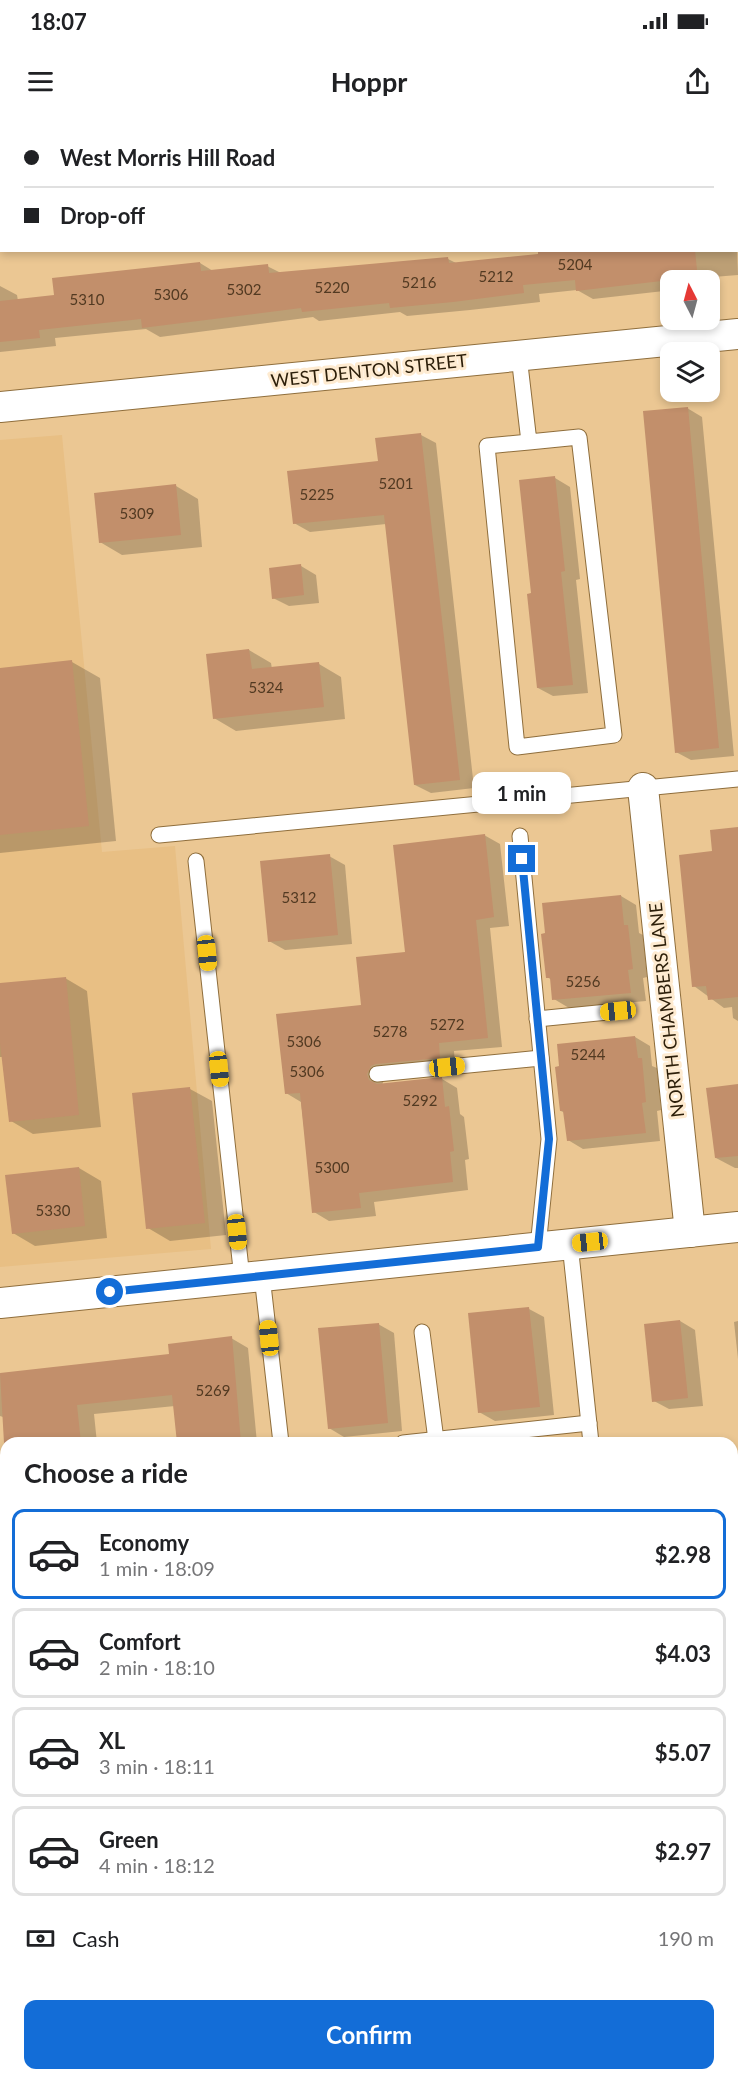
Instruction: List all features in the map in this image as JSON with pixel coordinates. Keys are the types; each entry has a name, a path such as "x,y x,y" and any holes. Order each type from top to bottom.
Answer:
{"street":[{"name":"WEST DENTON STREET","path":"0,407 738,334"},
{"name":"NORTH CHAMBERS LANE","path":"643,788 690,1232"},
{"path":"0,1303 738,1227"}],"lane":[{"path":"519,356 529,442"},
{"path":"579,437 614,735 517,747 487,446 529,442 579,437"},
{"path":"159,835 738,779"},
{"path":"520,836 549,1139 538,1247"},
{"path":"196,861 252,1277 280,1437"},
{"path":"537,1019 618,1011"},
{"path":"377,1074 541,1058"},
{"path":"570,1245 590,1437"},
{"path":"422,1332 436,1437"},
{"path":"465,1437 589,1424"}],"shaded area":[{"path":"62,435 102,852 175,846 211,1249 0,1267 0,440"}],"building":[{"path":"538,252 695,252 697,270 660,270 660,281 576,291 575,280 523,285 524,293 453,302 390,308 389,303 302,312 301,308 142,328 141,319 39,330 40,338 0,342 0,301 54,295 52,278 200,262 201,271 268,264 269,273 448,257 449,263 538,254"},
{"path":"688,407 719,748 675,753 643,411"},
{"path":"421,433 460,780 414,785 384,515 293,524 287,471 378,461 375,438"},
{"path":"555,476 565,571 561,572 573,685 537,688 527,594 531,593 519,480"},
{"path":"176,484 181,535 99,543 94,493"},
{"path":"301,564 304,595 272,599 269,568"},
{"path":"249,649 252,669 319,662 324,707 213,719 206,654"},
{"path":"72,660 89,826 0,835 0,668"},
{"path":"738,827 738,997 708,1000 706,986 692,987 679,855 712,851 710,830"},
{"path":"485,834 494,917 476,920 488,1038 439,1043 440,1058 376,1064 371,1066 367,1074 369,1080 377,1084 442,1077 445,1107 449,1106 454,1151 450,1152 453,1182 359,1193 361,1208 312,1213 300,1093 285,1094 276,1014 361,1005 356,957 405,952 393,845"},
{"path":"330,854 338,935 268,942 260,861"},
{"path":"621,895 624,925 628,925 633,969 628,970 631,993 552,1000 550,978 546,978 541,934 545,933 542,903"},
{"path":"66,977 79,1115 9,1122 0,1043 0,983"},
{"path":"635,1036 638,1058 642,1058 646,1102 642,1103 646,1133 567,1141 563,1111 560,1111 555,1067 559,1066 557,1044"},
{"path":"738,1084 738,1156 715,1158 706,1088"},
{"path":"190,1087 205,1223 146,1229 132,1093"},
{"path":"79,1167 85,1226 12,1234 5,1175"},
{"path":"529,1307 540,1407 478,1413 468,1313"},
{"path":"680,1320 688,1398 652,1402 644,1324"},
{"path":"379,1323 388,1423 328,1429 318,1328"},
{"path":"232,1336 240,1437 176,1437 172,1395 77,1405 80,1437 4,1437 0,1373 169,1354 168,1344"}],"route":[{"path":"110,1292 538,1247 549,1139 522,859"}]}
